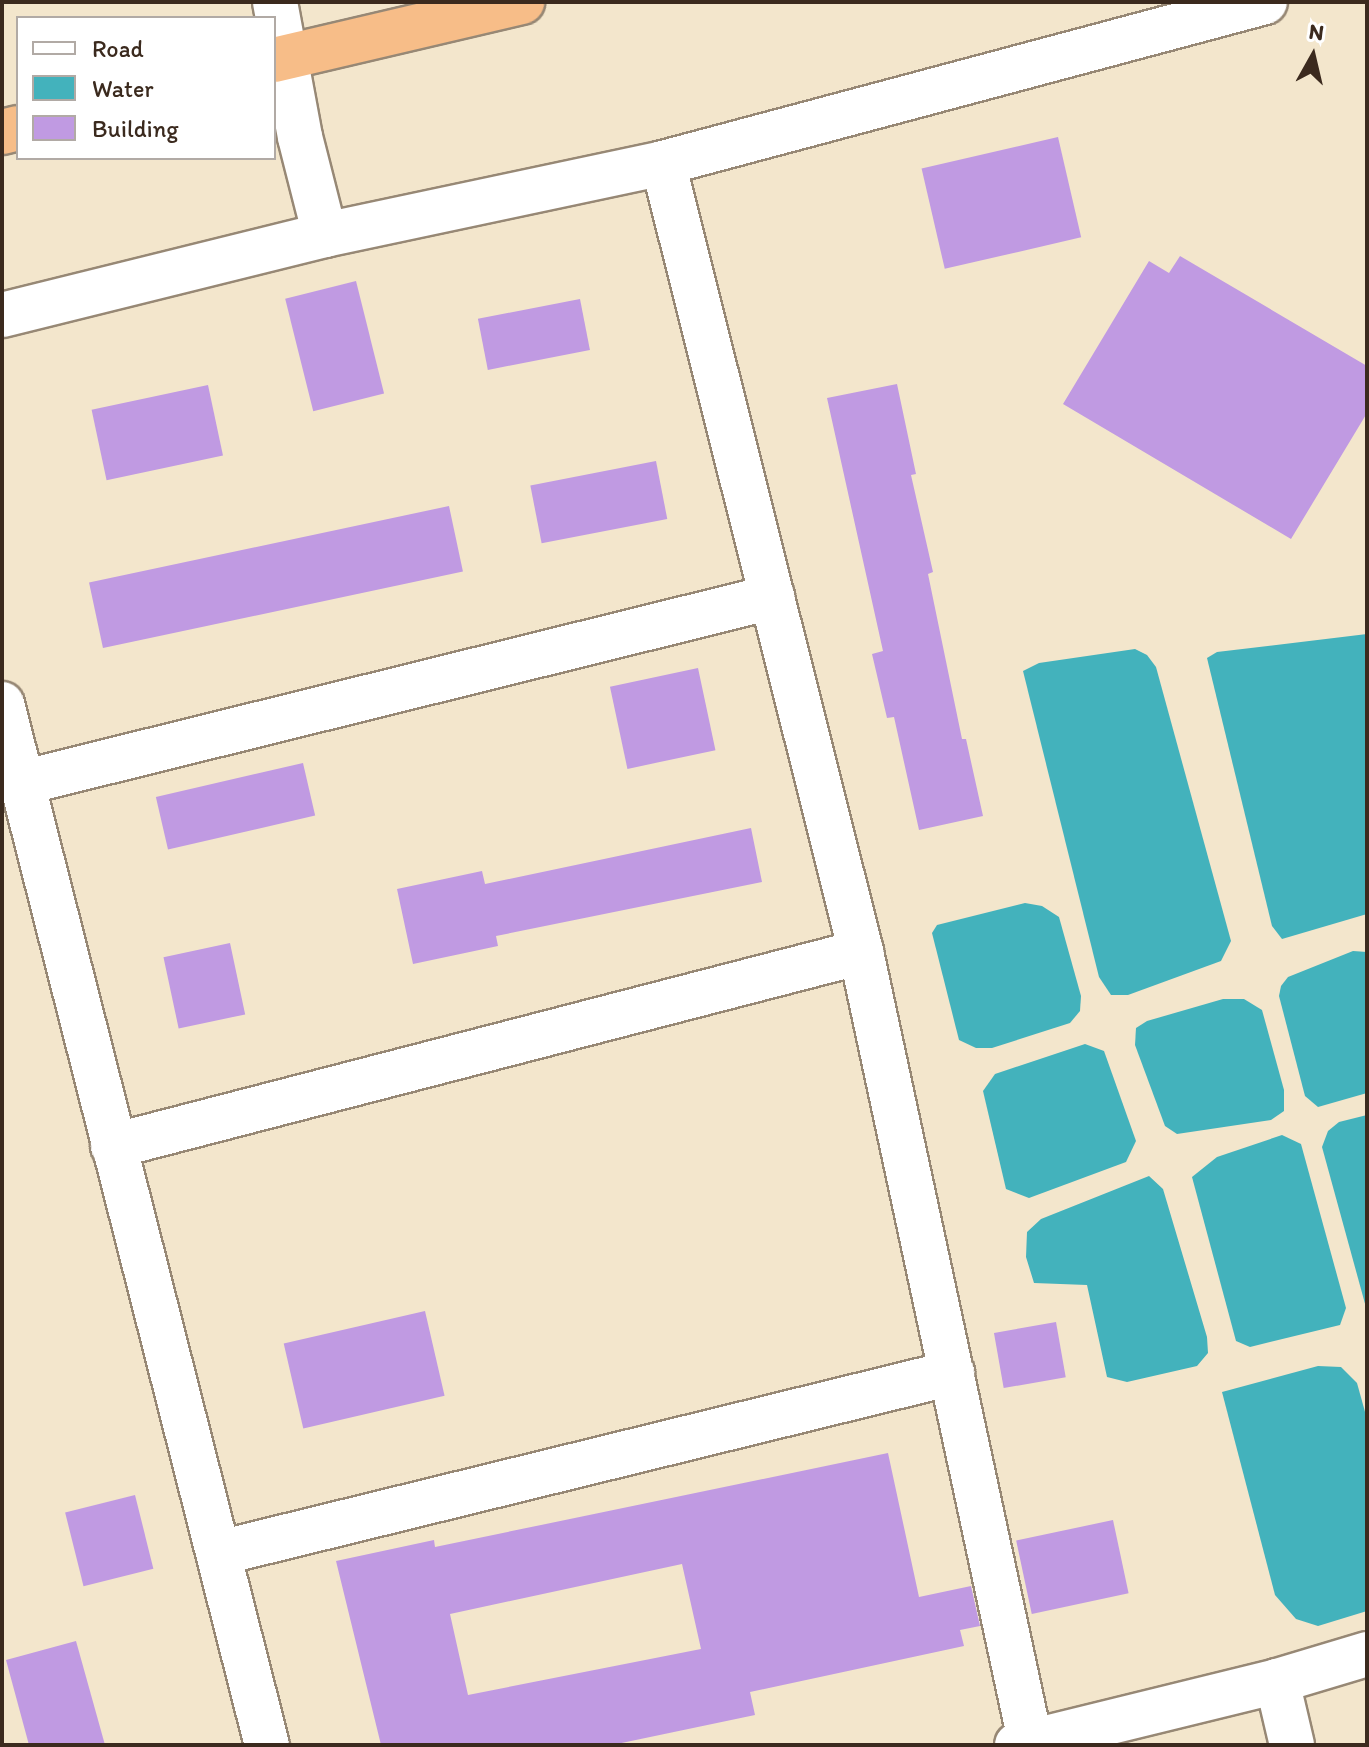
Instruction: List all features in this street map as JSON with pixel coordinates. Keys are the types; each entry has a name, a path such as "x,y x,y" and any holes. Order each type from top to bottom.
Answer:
{"highway":[{"path":"280,59 522,2"}],"street":[{"path":"275,2 280,59 321,218"},
{"path":"2,315 321,218 663,163 1265,2"},
{"path":"663,163 861,952 952,1373 1026,1744 1277,1681 1367,1654"},
{"path":"21,783 772,597"},
{"path":"2,704 267,1745"},
{"path":"113,1146 861,952"},
{"path":"219,1553 952,1373"},
{"path":"1277,1681 1292,1745"}],"water":[{"path":"1367,634 1367,914 1282,939 1272,926 1207,658 1217,652"},
{"path":"1135,649 1147,655 1156,667 1231,941 1221,961 1128,995 1111,995 1099,977 1023,671 1039,663"},
{"path":"1025,903 1042,906 1059,917 1081,996 1080,1011 1070,1023 992,1048 976,1048 959,1040 932,933 937,925"},
{"path":"1353,951 1367,952 1367,1093 1318,1107 1305,1096 1279,996 1281,986 1288,977"},
{"path":"1223,999 1244,999 1262,1010 1284,1090 1284,1111 1271,1120 1177,1134 1165,1126 1135,1045 1136,1028 1147,1021"},
{"path":"1085,1044 1104,1051 1136,1141 1126,1162 1029,1198 1006,1189 983,1091 995,1074"},
{"path":"1367,1115 1367,1311 1322,1147 1328,1131 1339,1122"},
{"path":"1282,1135 1301,1144 1346,1308 1340,1325 1250,1347 1236,1341 1192,1177 1217,1157"},
{"path":"1149,1176 1163,1189 1207,1337 1208,1353 1197,1366 1127,1382 1107,1377 1087,1285 1034,1283 1026,1257 1027,1232 1041,1219"},
{"path":"1318,1366 1341,1367 1357,1383 1367,1419 1367,1611 1318,1626 1296,1619 1275,1595 1222,1392"}],"building":[{"path":"1058,137 1081,237 945,269 922,168"},
{"path":"1180,256 1367,366 1367,413 1291,539 1063,404 1149,261 1169,273"},
{"path":"356,281 384,394 313,411 285,299"},
{"path":"580,299 590,350 488,370 478,319"},
{"path":"897,384 916,474 911,475 933,572 928,574 962,739 966,739 983,816 919,830 894,717 887,718 872,654 883,651 827,398"},
{"path":"208,385 223,455 107,480 92,410"},
{"path":"656,461 667,519 542,543 530,485"},
{"path":"449,506 463,572 103,648 89,583"},
{"path":"698,668 715,750 627,769 610,687"},
{"path":"303,763 315,816 168,850 156,797"},
{"path":"751,828 762,882 496,936 498,946 413,964 397,889 482,871 485,884"},
{"path":"230,943 245,1014 179,1029 163,957"},
{"path":"425,1311 445,1396 303,1428 284,1344"},
{"path":"1056,1322 1066,1377 1004,1388 994,1333"},
{"path":"888,1453 919,1597 971,1586 980,1626 960,1630 964,1646 750,1692 755,1715 612,1745 381,1745 336,1561 434,1540 435,1547","holes":["682,1564 701,1649 468,1695 450,1614"]},
{"path":"135,1495 153,1569 84,1586 65,1512"},
{"path":"1113,1520 1129,1593 1032,1614 1016,1541"},
{"path":"76,1641 105,1745 29,1745 6,1660"}]}
